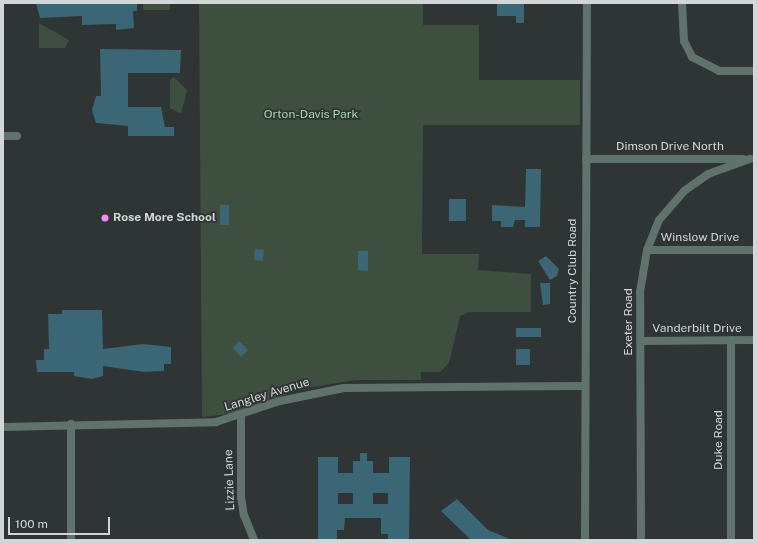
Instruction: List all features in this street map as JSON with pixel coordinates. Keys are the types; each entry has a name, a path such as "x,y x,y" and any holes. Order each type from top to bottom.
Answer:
{"street":[{"name":"Country Club Road","path":"585,540 587,3"},
{"path":"682,3 684,41 692,57 719,71 754,71"},
{"path":"3,136 17,136"},
{"name":"Dimson Drive North","path":"586,159 752,159"},
{"name":"Exeter Road","path":"641,540 640,292 647,250 659,220 684,191 708,174 752,159"},
{"name":"Winslow Drive","path":"647,250 754,250"},
{"name":"Duke Road","path":"731,340 731,540"},
{"name":"Vanderbilt Drive","path":"640,341 754,340"},
{"name":"Langley Avenue","path":"3,427 71,424 216,422 241,417 280,401 344,388 585,386"},
{"name":"Lizzie Lane","path":"241,417 241,497 244,515 254,540"},
{"path":"71,424 71,540"}],"green space":[{"path":"143,3 170,3 170,10 143,10"},
{"name":"Orton-Davis Park","path":"199,3 423,3 423,25 479,25 479,80 580,80 580,125 423,125 422,254 479,254 478,270 531,274 531,312 469,312 460,316 449,363 440,372 421,372 421,380 356,380 300,389 238,413 202,417"},
{"path":"39,23 69,40 65,48 39,48"},
{"path":"174,77 187,90 181,114 170,108 170,80"}],"building":[{"path":"36,3 137,3 137,11 133,11 134,28 116,30 116,24 82,25 82,16 40,18"},
{"path":"497,4 524,4 524,23 516,23 516,16 497,16"},
{"path":"100,49 181,50 180,73 128,73 128,107 161,107 165,127 174,127 174,136 128,136 128,126 96,123 92,110 96,96 101,96"},
{"path":"526,169 541,169 540,227 525,227 525,220 515,220 513,227 501,227 501,221 492,221 492,205 525,207"},
{"path":"449,199 466,199 466,221 449,221"},
{"path":"220,205 229,205 229,225 220,225"},
{"path":"255,249 264,250 263,261 254,260"},
{"path":"358,251 368,251 368,271 358,270"},
{"path":"546,256 559,269 557,276 550,280 538,261"},
{"path":"540,283 550,283 550,304 543,305"},
{"path":"62,310 102,310 103,349 143,344 171,347 171,364 164,364 164,371 144,372 103,366 103,376 92,379 74,376 74,372 37,372 36,360 44,360 44,349 49,349 48,314 62,314"},
{"path":"516,328 541,328 541,337 516,337"},
{"path":"239,341 248,350 241,357 233,348"},
{"path":"516,349 530,349 530,365 516,365"},
{"path":"360,453 367,453 367,461 373,461 373,473 389,473 389,457 410,457 409,540 388,540 388,534 381,534 381,518 345,518 344,530 337,530 337,540 318,540 318,457 338,457 338,473 353,473 353,461 360,461","holes":["338,493 353,493 353,504 338,504","373,493 388,493 388,504 373,504"]},
{"path":"457,499 488,530 512,540 471,540 441,511"}],"place":[{"name":"Rose More School","path":"105,218"}]}
